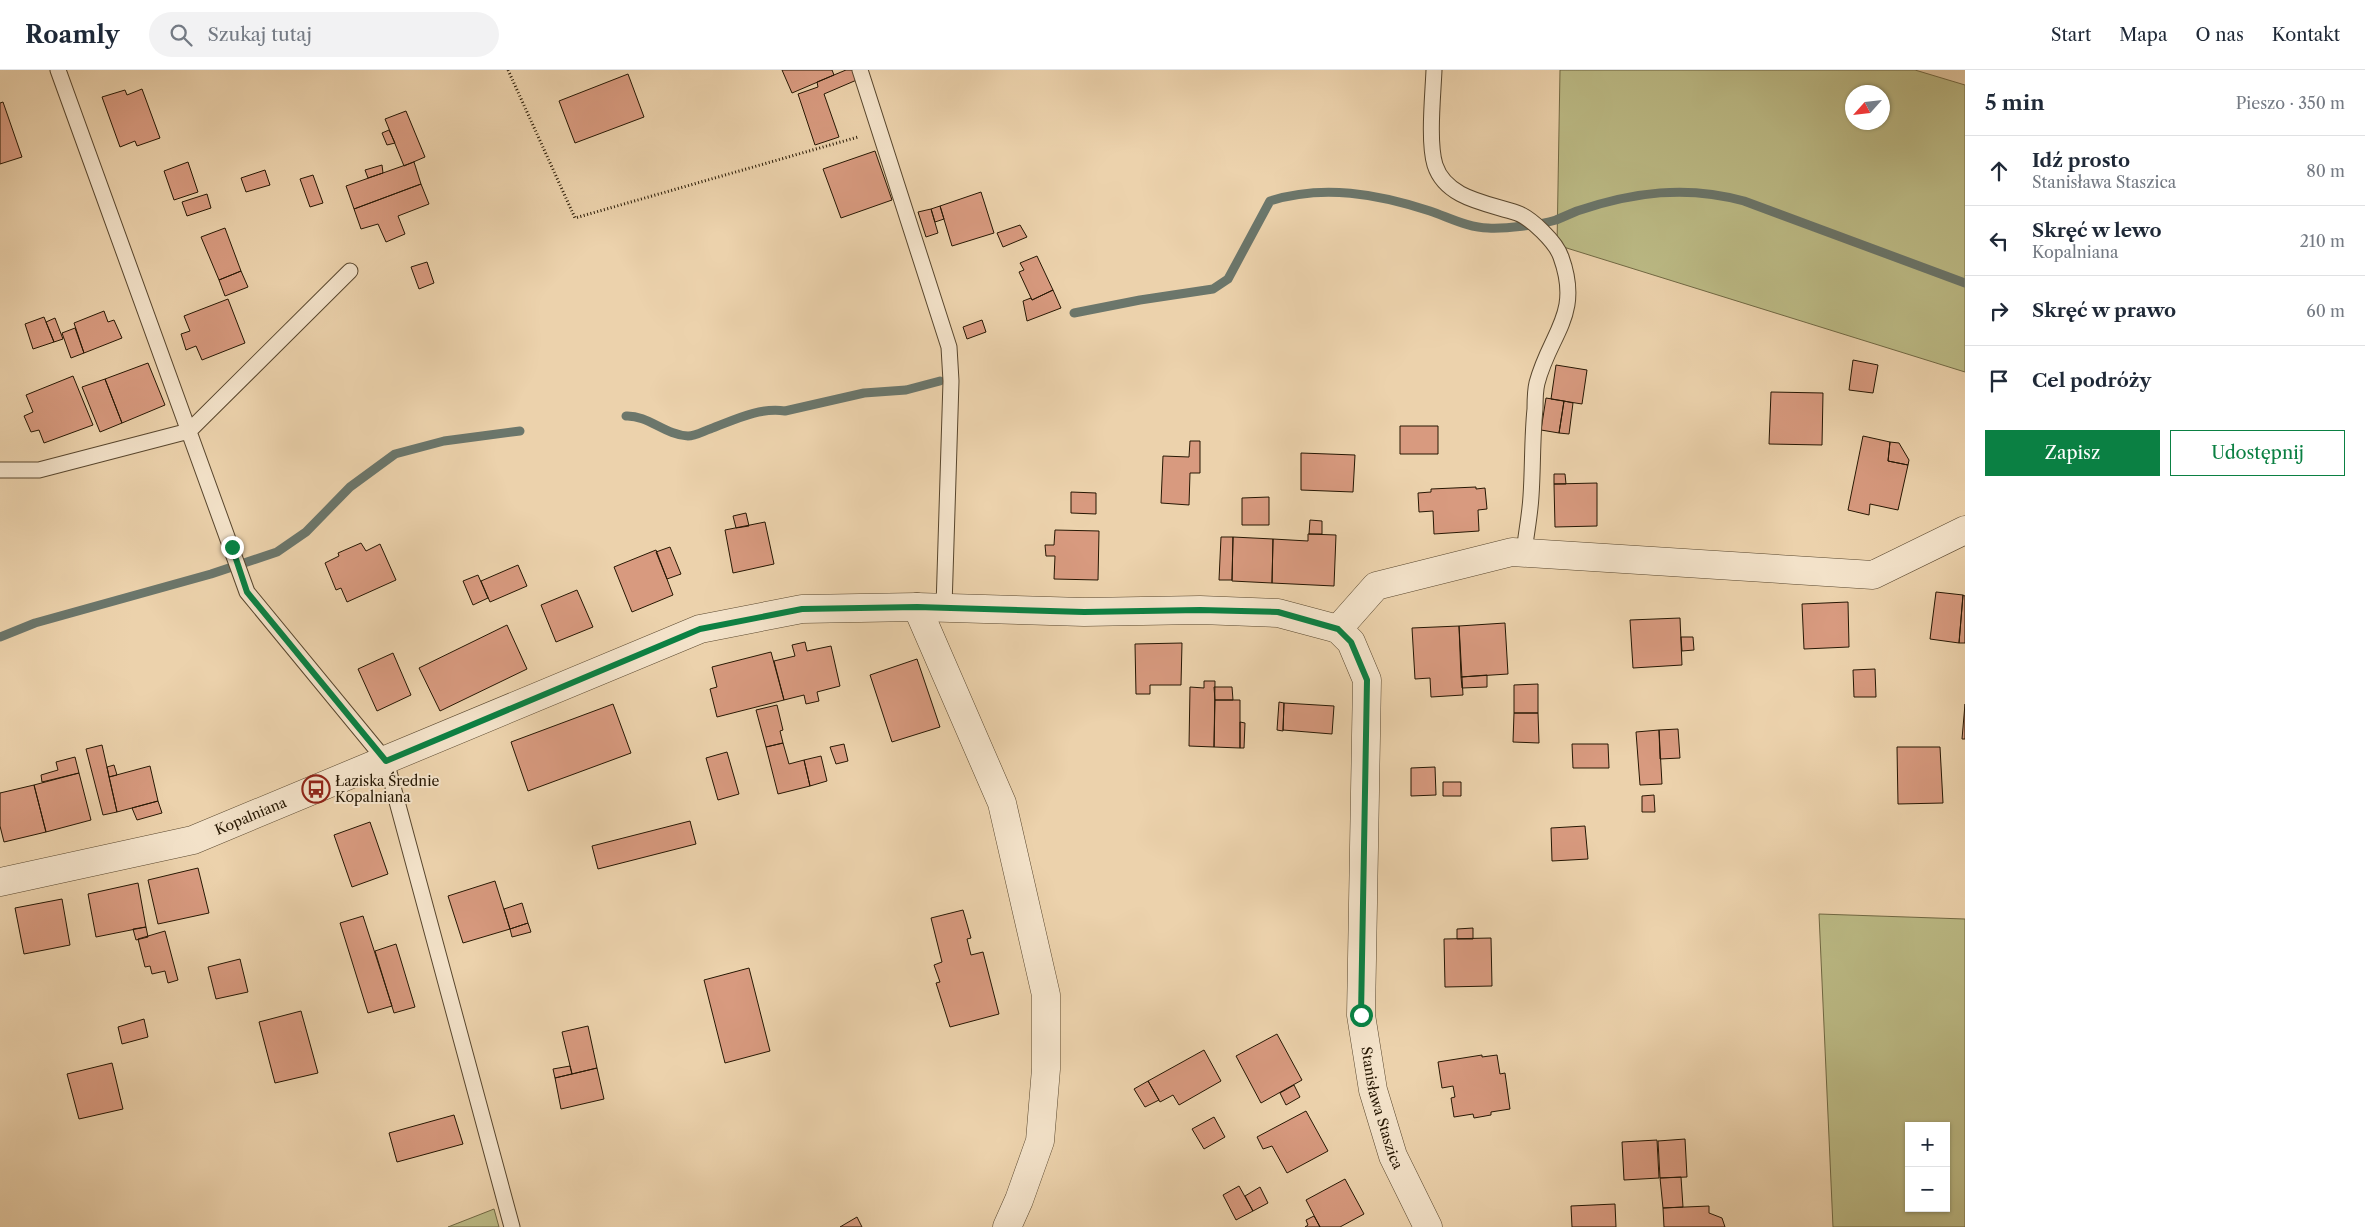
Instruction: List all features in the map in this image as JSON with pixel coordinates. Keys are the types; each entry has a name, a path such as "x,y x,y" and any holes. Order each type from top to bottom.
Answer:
{"street":[{"path":"1338,629 1376,586 1512,552 1872,575 1965,530"},
{"name":"Kopalniana","path":"0,882 193,840 700,629 802,609 917,607 1084,612 1200,610 1278,612 1338,629"},
{"path":"917,607 1002,803 1046,995 1046,1069 1040,1141 1019,1200 1007,1227"},
{"name":"Stanisława Staszica","path":"1338,629 1351,642 1367,680 1361,1015 1373,1090 1392,1156 1428,1227"}],"lane":[{"path":"58,70 247,592 386,761 512,1227"},
{"path":"860,70 949,347 951,381 944,608"},
{"path":"1434,70 1433,136 1435,165 1446,183 1462,194 1484,204 1519,213 1544,232 1561,255 1570,287 1564,321 1537,383 1532,438 1531,498 1524,553"},
{"path":"0,470 39,470 189,431 350,272"}],"path":[{"path":"508,70 575,218 881,131"}],"shaded area":[{"path":"1560,70 1915,70 1965,85 1965,372 1557,245"},
{"path":"1819,914 1965,919 1965,1227 1833,1227"},
{"path":"494,1209 499,1227 448,1227"}],"building":[{"path":"782,70 832,70 834,75 792,93"},
{"path":"846,70 855,70 859,79 824,94 839,137 815,145 798,94 818,87 817,82"},
{"path":"628,74 644,117 575,143 559,101"},
{"path":"142,89 160,138 137,146 135,141 120,147 102,97 125,90 127,95"},
{"path":"3,102 22,157 0,164 0,103"},
{"path":"406,111 425,157 404,166 385,119"},
{"path":"389,130 395,143 387,145 382,133"},
{"path":"875,151 892,200 841,218 823,169"},
{"path":"188,162 198,192 174,200 164,171"},
{"path":"414,162 421,184 354,209 346,186"},
{"path":"382,165 383,173 368,178 365,170"},
{"path":"265,170 270,185 246,192 241,178"},
{"path":"313,175 323,203 310,207 300,179"},
{"path":"421,184 429,204 398,216 405,234 386,242 378,224 361,229 354,209"},
{"path":"981,192 994,233 952,246 940,206"},
{"path":"207,194 211,208 187,216 182,202"},
{"path":"940,206 944,219 935,222 931,209"},
{"path":"931,209 938,233 926,237 918,212"},
{"path":"1020,225 1027,237 1003,247 997,233"},
{"path":"225,228 241,271 219,280 201,237"},
{"path":"1037,256 1053,290 1032,300 1019,272 1024,270 1020,263"},
{"path":"427,262 434,283 419,289 411,267"},
{"path":"241,271 248,287 225,296 219,280"},
{"path":"1053,290 1061,308 1027,321 1023,301 1031,298 1032,300"},
{"path":"228,299 245,343 202,360 196,346 186,350 181,334 190,331 184,316"},
{"path":"104,311 108,322 114,320 122,338 84,353 74,323"},
{"path":"44,317 54,342 33,349 25,324"},
{"path":"55,318 63,339 54,342 46,322"},
{"path":"982,320 986,332 967,339 963,327"},
{"path":"75,328 84,353 71,358 62,333"},
{"path":"1853,360 1878,365 1873,393 1849,390"},
{"path":"148,363 165,405 122,423 105,379"},
{"path":"1556,365 1587,370 1582,404 1551,399"},
{"path":"73,376 93,425 44,443 39,430 31,432 24,416 33,412 26,395"},
{"path":"105,379 122,423 100,432 82,387"},
{"path":"1771,392 1823,393 1822,445 1769,444"},
{"path":"1546,398 1564,401 1559,433 1541,430"},
{"path":"1564,401 1573,403 1569,434 1559,433"},
{"path":"1400,426 1438,426 1438,454 1400,454"},
{"path":"1863,436 1890,442 1888,461 1908,465 1898,510 1870,504 1869,515 1848,510"},
{"path":"1190,441 1200,441 1200,473 1190,473 1189,505 1161,503 1163,456 1189,457"},
{"path":"1890,442 1899,443 1909,460 1908,465 1888,461"},
{"path":"1301,453 1355,455 1353,492 1301,490"},
{"path":"1554,474 1565,474 1566,484 1554,484"},
{"path":"1597,483 1597,526 1555,527 1554,484"},
{"path":"1476,487 1476,489 1485,488 1487,509 1478,510 1479,531 1434,534 1433,511 1419,512 1418,493 1431,492 1431,489"},
{"path":"1071,492 1096,493 1096,514 1071,513"},
{"path":"1269,497 1269,525 1242,525 1242,498"},
{"path":"746,513 749,526 736,528 733,516"},
{"path":"1310,520 1322,521 1322,534 1309,534"},
{"path":"765,522 774,564 733,573 725,530"},
{"path":"1055,530 1099,531 1098,580 1054,579 1055,556 1046,556 1045,545 1054,545"},
{"path":"1308,534 1336,535 1334,586 1272,583 1273,539 1308,541"},
{"path":"1221,537 1233,537 1232,580 1219,580"},
{"path":"1233,537 1273,539 1272,583 1232,581"},
{"path":"361,543 366,551 380,544 396,580 347,602 341,588 336,590 325,563 339,556 338,553"},
{"path":"670,547 681,574 667,579 656,552"},
{"path":"656,550 673,595 632,612 614,567"},
{"path":"518,565 527,586 490,602 481,581"},
{"path":"478,575 488,598 473,605 463,581"},
{"path":"577,590 593,627 556,642 541,605"},
{"path":"1936,592 1963,595 1959,643 1930,639"},
{"path":"1963,595 1965,596 1965,643 1959,643"},
{"path":"1848,602 1849,647 1804,649 1802,604"},
{"path":"1680,618 1682,665 1633,668 1630,620"},
{"path":"1505,623 1508,674 1461,677 1459,626"},
{"path":"507,625 527,669 440,711 419,668"},
{"path":"1459,626 1463,695 1431,697 1430,678 1415,679 1412,628"},
{"path":"1681,637 1693,637 1694,650 1682,651"},
{"path":"805,642 807,651 831,646 840,686 817,692 819,701 806,704 804,695 784,700 774,661 795,656 792,645"},
{"path":"1182,643 1181,685 1150,685 1150,694 1136,694 1135,644"},
{"path":"771,652 784,700 717,717 710,689 717,687 712,667"},
{"path":"393,653 411,695 377,711 358,669"},
{"path":"917,659 940,727 892,742 870,675"},
{"path":"1875,669 1876,697 1854,697 1853,670"},
{"path":"1487,675 1487,687 1462,688 1461,677"},
{"path":"1204,681 1215,681 1214,747 1189,746 1190,687 1204,688"},
{"path":"1538,684 1538,713 1514,713 1514,685"},
{"path":"1214,687 1232,687 1233,700 1215,700"},
{"path":"1215,700 1240,700 1240,748 1214,747"},
{"path":"1279,702 1284,703 1283,731 1277,730"},
{"path":"1284,703 1334,706 1332,734 1283,730"},
{"path":"613,704 631,753 528,791 511,742"},
{"path":"1965,704 1965,739 1962,739"},
{"path":"777,705 783,730 780,731 783,743 766,747 756,710"},
{"path":"1514,713 1538,713 1539,743 1513,742"},
{"path":"1240,722 1245,723 1244,748 1240,748"},
{"path":"1678,729 1680,758 1660,759 1659,730"},
{"path":"1659,730 1662,784 1640,785 1636,732"},
{"path":"783,743 789,764 804,760 810,786 778,794 766,747"},
{"path":"844,744 848,761 836,764 830,747"},
{"path":"1572,744 1608,744 1609,768 1573,768"},
{"path":"102,745 117,812 103,815 86,749"},
{"path":"1897,747 1940,747 1943,803 1898,804"},
{"path":"727,752 739,794 718,800 706,758"},
{"path":"821,756 827,781 810,786 804,760"},
{"path":"75,757 79,773 42,782 41,775 58,770 56,762"},
{"path":"114,765 117,775 109,777 107,767"},
{"path":"150,766 158,801 117,812 109,777"},
{"path":"1435,767 1436,795 1411,796 1411,768"},
{"path":"79,773 91,820 46,832 34,785"},
{"path":"1443,782 1461,782 1461,796 1443,796"},
{"path":"34,785 46,832 4,842 0,826 0,793"},
{"path":"1654,795 1655,812 1642,812 1642,796"},
{"path":"158,801 162,813 137,820 132,808"},
{"path":"690,821 696,844 598,869 592,846"},
{"path":"370,822 388,874 352,887 334,835"},
{"path":"1585,826 1588,859 1552,861 1551,828"},
{"path":"198,868 209,913 158,924 148,880"},
{"path":"495,881 510,929 463,943 448,896"},
{"path":"138,883 146,927 96,937 88,894"},
{"path":"62,899 70,945 24,954 15,908"},
{"path":"522,903 528,923 510,929 504,909"},
{"path":"963,910 971,938 967,939 971,955 983,952 999,1014 950,1027 936,983 940,982 934,965 942,962 931,918"},
{"path":"363,916 392,1006 368,1013 340,923"},
{"path":"528,923 531,932 512,937 510,929"},
{"path":"146,927 148,937 136,940 133,929"},
{"path":"1473,928 1473,939 1457,939 1457,929"},
{"path":"165,931 178,980 168,983 165,971 152,974 150,966 145,967 138,939"},
{"path":"1491,938 1492,986 1445,987 1444,939"},
{"path":"396,944 415,1007 394,1013 375,951"},
{"path":"240,959 248,992 216,999 208,967"},
{"path":"749,968 770,1051 725,1063 704,980"},
{"path":"301,1011 318,1073 275,1083 259,1022"},
{"path":"144,1019 148,1037 122,1044 118,1027"},
{"path":"588,1026 597,1068 572,1074 562,1032"},
{"path":"1277,1034 1302,1080 1261,1103 1236,1056"},
{"path":"1204,1050 1221,1081 1179,1105 1173,1095 1160,1102 1148,1081"},
{"path":"1482,1055 1482,1057 1497,1055 1500,1074 1505,1073 1510,1109 1491,1112 1491,1115 1474,1118 1473,1114 1454,1117 1451,1098 1455,1097 1453,1086 1442,1088 1438,1062"},
{"path":"112,1063 123,1109 79,1119 67,1074"},
{"path":"570,1066 572,1074 555,1078 553,1069"},
{"path":"597,1068 604,1099 561,1109 555,1078"},
{"path":"1148,1081 1159,1100 1145,1107 1134,1089"},
{"path":"1294,1085 1300,1097 1286,1105 1280,1093"},
{"path":"1306,1111 1328,1151 1287,1173 1272,1146 1263,1149 1257,1137"},
{"path":"454,1115 463,1144 397,1162 389,1133"},
{"path":"1214,1117 1225,1137 1204,1149 1192,1129"},
{"path":"1685,1139 1687,1177 1660,1178 1658,1141"},
{"path":"1657,1140 1659,1178 1624,1180 1622,1142"},
{"path":"1681,1177 1683,1207 1663,1208 1660,1178"},
{"path":"1345,1179 1364,1214 1340,1227 1320,1227 1306,1200"},
{"path":"1239,1186 1253,1211 1236,1220 1223,1195"},
{"path":"1260,1187 1268,1203 1253,1211 1245,1196"},
{"path":"1615,1204 1616,1227 1572,1227 1571,1206"},
{"path":"1709,1206 1709,1213 1722,1218 1725,1227 1664,1227 1663,1208"},
{"path":"1314,1216 1320,1227 1305,1227 1308,1225 1306,1220"},
{"path":"857,1217 862,1227 840,1227"}],"waterway":[{"path":"1074,313 1140,300 1213,289 1228,279 1270,201 1290,196 1330,192 1350,193 1391,200 1481,228 1522,226 1549,222 1598,204 1639,195 1681,192 1723,196 1744,201 1965,283"},
{"path":"626,416 642,419 680,435 691,436 737,418 756,413 775,410 785,411 864,393 906,390 940,381"},
{"path":"0,637 35,623 211,574 277,552 306,532 350,487 395,454 444,441 520,431"}],"place":[{"name":"Łaziska Średnie Kopalniana","path":"316,789"}],"route":[{"path":"232,547 247,592 386,761 700,629 802,609 917,607 1084,612 1200,610 1278,612 1338,629 1351,642 1367,680 1361,1015"}]}
